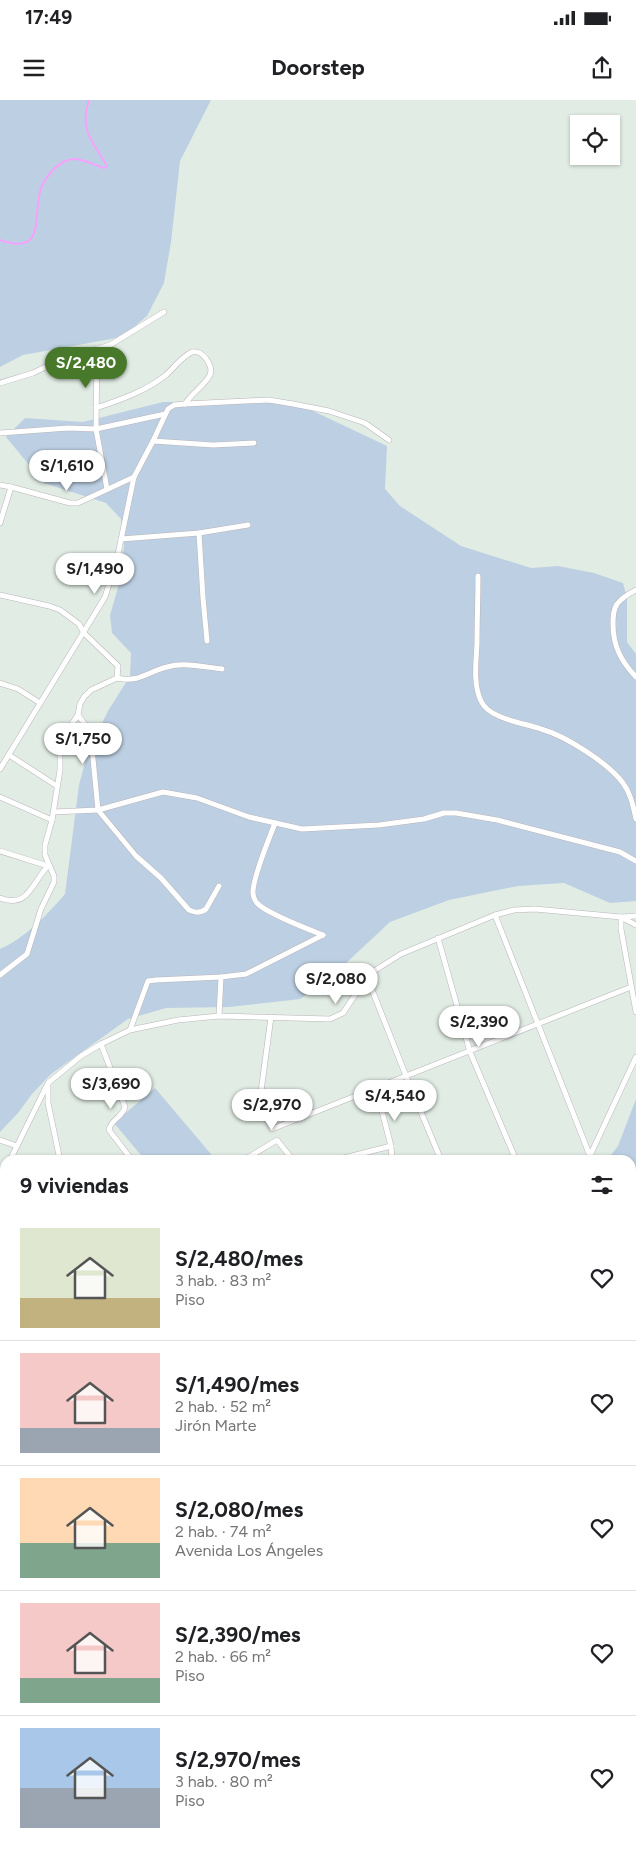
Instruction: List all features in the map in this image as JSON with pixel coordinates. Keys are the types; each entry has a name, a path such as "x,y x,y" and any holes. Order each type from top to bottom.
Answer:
{"street":[{"path":"0,383 33,373 60,360 110,345 164,312"},
{"path":"97,350 96,429 107,489"},
{"path":"96,408 139,391 165,375 183,358 193,352 199,352 208,362 212,369 211,373 185,404"},
{"path":"0,769 105,597 111,584 134,477 168,409 174,405 185,404 269,400 329,411 365,423 389,440"},
{"path":"0,433 68,428 96,429 165,414"},
{"path":"153,442 213,445 254,443"},
{"path":"0,486 11,486 70,503 85,500 134,477"},
{"path":"0,523 11,486"},
{"path":"121,539 200,533 248,525"},
{"path":"200,533 202,598 207,641"},
{"path":"478,576 476,679 480,700 484,707 494,715 558,735 608,768 623,783 631,797 636,819"},
{"path":"636,590 617,605 613,614 613,628 614,645 619,656 636,676"},
{"path":"0,595 60,610 79,624 84,633 118,666 117,678"},
{"path":"2,972 23,958 30,949 41,909 54,882 54,876 48,866 45,855 45,846 52,820 60,748 65,734 78,715 84,696 90,690 117,678 131,680 166,667 186,665 222,669"},
{"path":"0,683 18,688 40,703"},
{"path":"78,715 87,727 91,738 98,810 136,856 161,878 189,910 193,912 203,911 219,886"},
{"path":"9,755 57,786"},
{"path":"53,812 98,810 163,792 197,798 249,817 302,829 379,825 444,813 456,813 496,820 620,852 636,861"},
{"path":"0,797 52,820"},
{"path":"130,1030 148,982 246,974 323,935 257,904 252,892 274,823"},
{"path":"0,851 48,866"},
{"path":"0,898 14,901 19,900 34,887 48,866"},
{"path":"12,1155 48,1084 81,1056 130,1030 178,1020 219,1016 330,1019 343,1014 367,977 401,954 496,915 514,910 535,910 621,917 636,916"},
{"path":"496,915 588,1155"},
{"path":"621,917 636,924"},
{"path":"621,917 620,929 636,1012"},
{"path":"438,938 470,1052 514,1155"},
{"path":"219,1016 221,977"},
{"path":"367,977 439,1155"},
{"path":"272,1129 470,1052 631,986"},
{"path":"271,1017 260,1099 261,1108 277,1140 289,1155"},
{"path":"101,1044 125,1108 124,1112 110,1126 109,1130 128,1155"},
{"path":"590,1155 636,1057"},
{"path":"48,1084 50,1112 59,1155"},
{"path":"376,1088 392,1155"},
{"path":"0,1140 17,1146"},
{"path":"252,1155 277,1140"},
{"path":"356,1155 391,1146"}],"shaded area":[{"path":"0,100 211,100 180,161 171,242 164,283 147,316 122,337 23,355 0,367"},
{"path":"163,402 294,402 387,446 385,489 400,506 461,546 531,568 558,566 594,573 623,583 627,598 627,642 636,654 636,901 610,903 564,883 518,886 449,900 390,922 329,979 300,999 229,1007 166,1008 128,1019 51,1074 0,1132 0,949 26,933 65,894 79,785 88,751 108,711 130,676 131,653 112,633 110,615 119,584 124,546 121,519 106,503 44,483 6,437 25,418 83,422"},
{"path":"155,1088 212,1155 141,1155 114,1123"},
{"path":"636,1099 636,1155 611,1155 618,1146"}],"waterway":[{"path":"0,240 15,244 25,243 31,238 35,230 41,188 48,175 58,165 75,159 104,168 107,166 89,136 86,120 89,100"}]}
